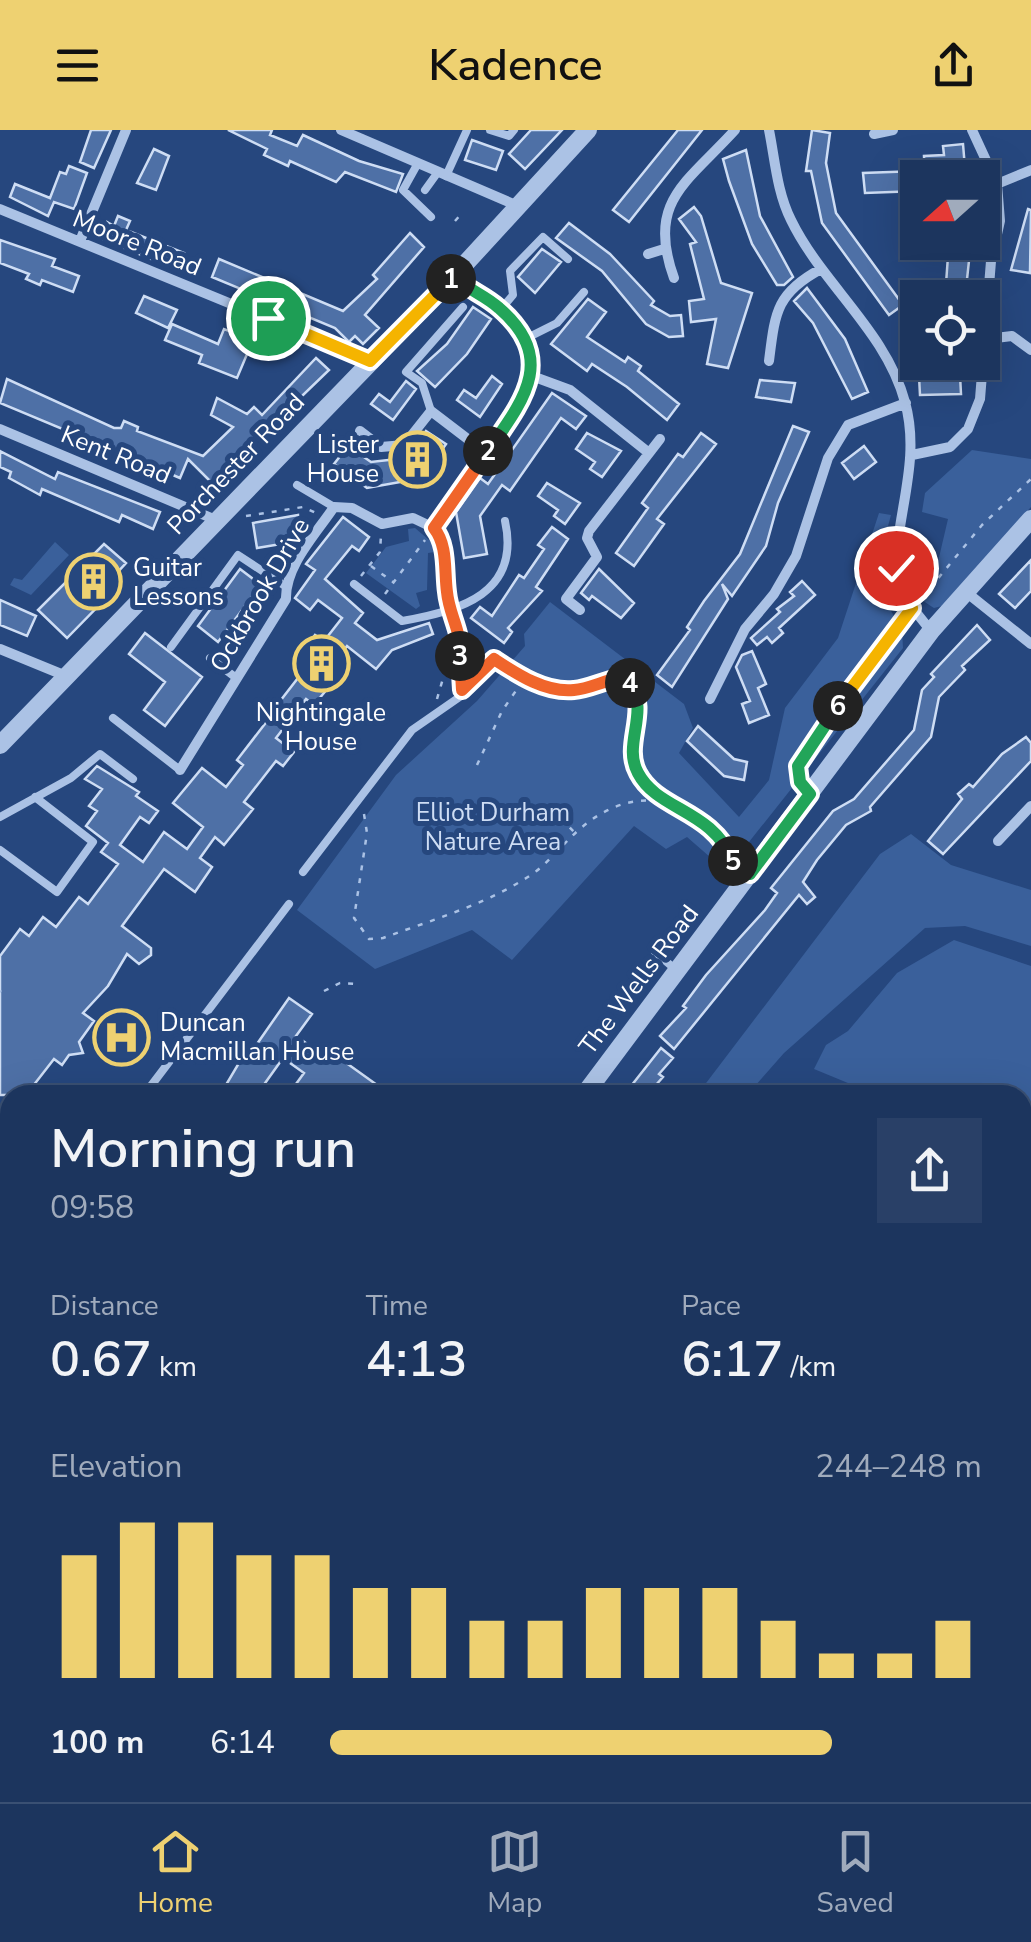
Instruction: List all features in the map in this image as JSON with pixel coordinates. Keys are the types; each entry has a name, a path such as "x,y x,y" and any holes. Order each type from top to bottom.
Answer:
{"street":[{"path":"80,241 126,130"},
{"path":"341,130 518,207"},
{"name":"Porchester Road","path":"0,744 454,276 588,130"},
{"path":"674,278 664,249 667,206 735,130"},
{"path":"769,130 790,219 821,270 872,335 906,402 912,455 896,568 900,592 930,631"},
{"path":"874,134 893,130"},
{"path":"972,130 985,160"},
{"path":"1000,182 1031,170"},
{"name":"Moore Road","path":"0,209 370,361"},
{"path":"648,254 664,249"},
{"path":"768,361 780,302 796,283 821,270"},
{"path":"454,276 500,309 523,340 532,376 527,401 434,528 443,544 450,607 461,637"},
{"path":"1000,337 1012,336 1031,350"},
{"path":"532,376 570,390 649,453"},
{"path":"912,455 950,447 968,429 980,398 982,380"},
{"path":"710,698 745,630 774,594 796,556 828,458 848,425 906,402"},
{"path":"360,431 380,447 404,445 431,411 486,453"},
{"name":"Kent Road","path":"0,429 216,520"},
{"path":"582,612 566,599 597,557 587,538 602,508 660,438"},
{"name":"Ockbrook Drive","path":"180,770 286,599 285,586 334,507 352,508 382,524 413,518 434,528"},
{"name":"The Wells Road","path":"592,1085 930,631 1031,520"},
{"path":"966,592 1031,644"},
{"path":"0,649 66,676"},
{"path":"198,746 208,754"},
{"path":"998,841 1029,813"}],"lane":[{"path":"426,190 442,174 467,130"},
{"path":"490,130 508,136 514,130"},
{"path":"418,163 404,190 431,217"},
{"path":"500,309 513,295 510,272 543,237 568,260"},
{"path":"523,340 557,323 584,292"},
{"path":"431,411 422,383 406,372 463,307"},
{"path":"297,485 334,507"},
{"path":"354,584 402,621 450,607 493,587 502,576 509,559 505,521"},
{"path":"171,647 238,555 285,586"},
{"path":"303,872 412,730 462,690 458,675 461,637"},
{"path":"210,658 235,678"},
{"path":"113,718 180,770"},
{"path":"0,817 71,778 100,754 133,779"},
{"path":"0,850 57,892 93,842 35,797"},
{"path":"152,1085 289,904"},
{"path":"655,952 677,971"}],"path":[{"path":"455,221 464,212"},
{"path":"810,794 800,782 798,766 912,608 982,525 1031,479"},
{"path":"244,517 303,507 326,520"},
{"path":"354,584 380,552 382,524"},
{"path":"379,602 434,528"},
{"path":"370,565 394,582"},
{"path":"434,715 461,637"},
{"path":"462,690 494,659 524,679 575,690 610,680 629,682 641,709 634,757 638,773 662,797 690,810 720,836 734,861 750,874"},
{"path":"476,765 502,711 524,679"},
{"path":"364,815 367,834 354,918 369,939 383,938 494,895 532,874 576,834 612,810 662,797"},
{"path":"561,818 576,834"},
{"path":"324,991 340,984 356,984"}],"green space":[{"path":"972,450 1031,459 1031,507 942,606 934,608 916,594 909,576 910,560 937,566 948,519 922,512 925,493"},
{"name":"Elliot Durham Nature Area","path":"879,513 891,515 877,567 883,596 902,631 903,648 726,871 687,837 666,849 634,826 512,960 472,930 375,969 297,910 396,775 477,701 525,646 524,634 550,602 684,704 693,728 679,753 739,817 769,780 785,708 838,638"},
{"path":"415,528 436,546 435,552 428,553 427,590 416,593 420,606 416,609 366,573 386,547 409,541 408,529"},
{"path":"55,542 69,555 31,595 10,585 14,578 22,580"},
{"path":"911,834 951,865 1031,890 1031,946 965,926 925,928 784,1053 756,1085 705,1085 880,854"},
{"path":"954,940 1031,966 1031,1085 853,1085 814,1069 826,1045 848,1031 897,973"}],"building":[{"path":"91,130 111,130 94,168 80,162"},
{"path":"228,130 272,130 270,135 297,146 303,135 359,161 403,174 396,192 345,172 336,182 290,161 288,166 264,155 267,149"},
{"path":"531,130 562,130 525,169 509,154"},
{"path":"678,130 702,130 629,222 613,210"},
{"path":"812,130 830,133 826,163 836,213 900,301 900,307 889,315 822,223 811,171 806,171"},
{"path":"472,140 503,151 496,170 465,160"},
{"path":"963,144 964,160 924,160 924,156 944,155 943,146"},
{"path":"154,149 169,156 156,190 137,183"},
{"path":"746,150 760,216 793,277 784,285 777,285 752,244 729,181 723,159"},
{"path":"69,166 87,173 74,209 54,202 48,216 10,197 15,184 50,198 60,172 66,174"},
{"path":"900,172 900,192 865,193 863,173"},
{"path":"694,207 701,216 721,283 752,293 728,368 707,364 716,319 691,322 689,301 704,299 690,244 696,242 679,219"},
{"path":"1028,209 1031,210 1030,273 1011,270"},
{"path":"118,216 130,221 126,230 184,253 178,270 100,238 107,222 114,226"},
{"path":"569,223 610,254 654,301 651,305 670,316 681,315 683,336 669,337 646,324 602,271 556,238"},
{"path":"410,233 424,247 365,315 379,328 363,344 355,336 349,342 335,328 212,277 219,259 343,311 377,279 373,275"},
{"path":"0,240 55,259 52,266 79,276 73,292 42,280 40,285 26,279 29,274 0,263"},
{"path":"542,249 561,262 535,293 518,277"},
{"path":"948,260 969,260 967,280 946,280"},
{"path":"807,288 845,339 868,392 852,399 813,323 794,301"},
{"path":"144,296 177,310 168,328 136,313"},
{"path":"588,299 606,312 587,337 625,362 628,357 641,366 638,371 679,404 667,420 592,364 587,371 551,344"},
{"path":"473,307 491,319 467,354 435,387 417,371 447,344"},
{"path":"172,324 218,344 224,329 253,340 237,378 199,363 202,355 165,340"},
{"path":"316,358 329,370 244,452 249,457 215,486 188,459 180,478 0,403 7,379 114,428 121,428 124,421 138,427 137,431 203,456 233,427 211,415 217,398 247,414 254,407 262,415"},
{"path":"492,376 502,384 480,417 457,400 464,390 476,398"},
{"path":"760,380 795,383 791,402 756,397"},
{"path":"919,380 960,380 961,394 920,395"},
{"path":"406,381 416,389 393,420 371,404 379,394 390,402"},
{"path":"552,393 586,416 576,429 561,418 510,491 502,485 480,516 487,554 464,558 456,512 480,478 488,484"},
{"path":"793,426 809,432 778,503 766,546 732,596 722,584 728,599 672,687 657,675 690,630 687,627 704,601 740,554"},
{"name":"Lister House","path":"426,431 446,444 422,478 367,488 334,464 348,446 371,462 406,458"},
{"path":"587,433 621,451 602,477 590,469 595,462 576,449"},
{"path":"701,433 716,444 657,519 664,524 634,566 616,553 648,508 642,503 678,454 683,457"},
{"path":"864,446 876,462 854,479 842,463"},
{"path":"0,451 55,479 58,472 160,512 153,529 122,515 119,522 42,489 40,495 9,478 11,472 0,467"},
{"path":"547,483 580,503 565,524 554,516 558,510 538,496"},
{"path":"298,515 299,541 257,548 253,523"},
{"name":"Duncan Macmillan House","path":"343,517 369,537 359,551 352,546 325,579 363,613 355,623 377,640 429,623 433,634 392,650 376,669 347,646 320,681 328,688 314,705 306,699 276,738 294,752 283,766 276,761 244,802 253,809 224,845 215,837 200,858 212,867 195,892 164,869 122,926 151,948 151,955 139,964 127,954 108,986 83,1013 94,1021 79,1042 83,1053 69,1055 62,1065 54,1059 34,1085 0,1085 0,956 20,929 29,936 43,917 56,927 79,897 88,904 118,864 101,852 108,843 86,826 97,811 89,806 102,789 85,779 97,766 139,792 136,796 158,811 149,823 140,817 120,845 143,862 164,832 187,849 203,827 173,803 202,768 226,787 243,765 237,760 271,716 262,709 269,700 277,705 315,656 305,649 315,635 324,641 342,618 318,600 310,610 295,598 315,570 306,564"},
{"path":"552,527 568,539 536,587 542,591 508,628 512,632 504,643 471,618 480,607 492,616 519,575 524,578 544,549 538,545"},
{"path":"104,544 126,563 104,587 111,593 67,638 38,610"},
{"path":"1031,560 1031,591 1015,608 999,594"},
{"path":"240,569 261,585 218,642 198,626"},
{"path":"599,569 634,603 621,618 592,596 589,600 581,593"},
{"path":"802,581 815,595 779,628 783,633 772,643 767,637 757,645 751,638 780,612 777,609 794,596 790,592"},
{"path":"0,600 36,616 27,636 0,625"},
{"path":"977,625 990,640 962,666 965,670 939,697 931,737 870,807 871,811 846,825 817,860 803,882 815,897 807,904 799,895 674,1049 660,1036 686,1008 683,1006 706,975 765,910 777,893 771,888 833,811 854,799 914,730 922,690 934,677 931,674"},
{"path":"145,633 202,677 165,726 144,710 165,682 129,654"},
{"path":"752,651 766,684 758,688 769,715 749,723 742,704 750,701 736,667 742,655"},
{"path":"698,726 734,759 747,762 744,780 724,776 687,741"},
{"path":"1026,737 1031,743 1031,761 943,854 928,841 962,799 958,794 969,784 973,787 1002,754"},
{"path":"289,998 312,1014 296,1036 320,1053 324,1047 377,1085 295,1085 304,1073 283,1058 264,1085 226,1085 246,1051 250,1054"},
{"path":"661,1048 673,1058 659,1074 663,1077 656,1085 632,1085"}],"place":[{"name":"Lister House","path":"418,459"},
{"name":"Guitar Lessons","path":"94,582"},
{"name":"Nightingale House","path":"321,664"},
{"name":"Duncan Macmillan House","path":"121,1037"}],"route":[{"path":"268,318 370,361 454,276 514,323 530,357 532,376 524,399 434,528 443,544 447,593 460,632 458,675 462,690 494,659 537,684 575,690 620,678 629,682 641,709 634,757 638,773 662,797 690,810 720,836 734,861 750,874 810,794 800,782 798,766 912,608 900,592 896,568"}]}
